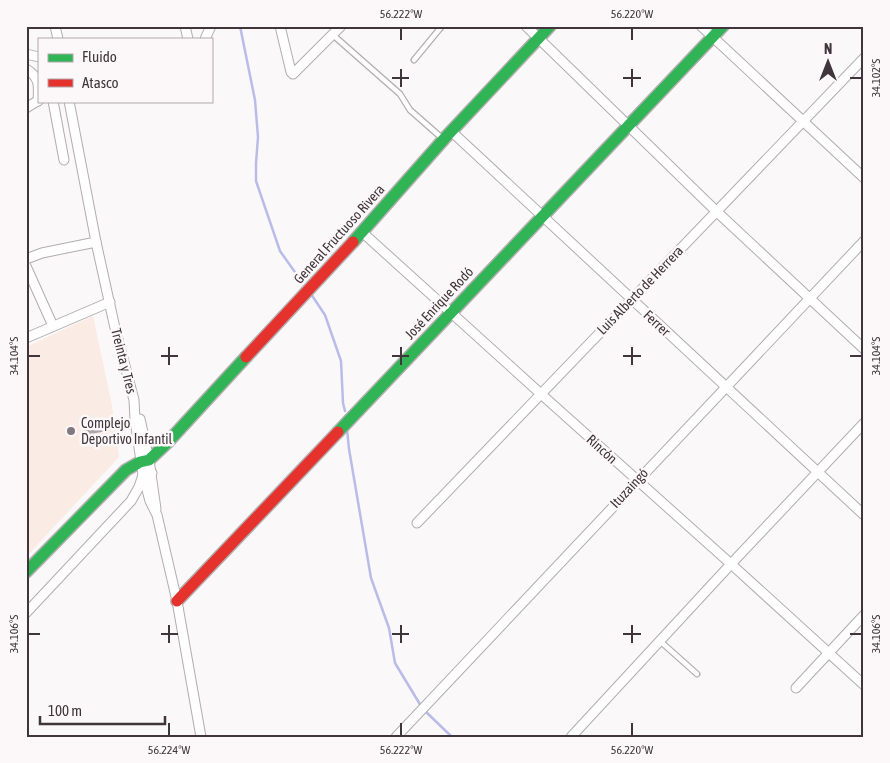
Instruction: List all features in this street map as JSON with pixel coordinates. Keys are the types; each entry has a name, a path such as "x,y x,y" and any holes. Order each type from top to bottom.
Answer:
{"street":[{"path":"205,38 211,26"},
{"path":"280,26 290,72 293,74 336,30"},
{"path":"526,26 716,211 864,349"},
{"name":"General Fructuoso Rivera","path":"26,572 126,470 145,461 167,444 362,232 448,135 550,26"},
{"path":"701,26 864,178"},
{"name":"José Enrique Rodó","path":"177,601 723,26"},
{"name":"Luis Alberto de Herrera","path":"417,523 864,58"},
{"path":"26,69 33,73 38,80 38,100 26,108"},
{"path":"53,102 64,160"},
{"name":"Treinta y Tres","path":"69,102 96,242 115,328 134,400 135,420 145,461 150,501 157,514 177,601 201,737"},
{"name":"Ferrer","path":"448,135 542,216 864,515"},
{"name":"Rincón","path":"362,232 864,685"},
{"name":"Ituzaingó","path":"396,737 864,241"},
{"path":"26,259 42,253 96,242"},
{"path":"26,266 53,326"},
{"path":"26,338 110,302"},
{"path":"571,737 864,423"},
{"path":"26,613 131,501 147,474"},
{"path":"796,688 864,615"}],"lane":[{"path":"414,60 442,26"},
{"path":"336,30 400,94 410,110 448,135"},
{"path":"660,641 697,674"}],"shaded area":[{"name":"Complejo Deportivo Infantil","path":"93,316 112,405 119,457 26,557 26,347"}],"building":[{"path":"105,422 107,431 85,435 84,426"}],"waterway":[{"path":"240,26 255,100 258,137 256,181 280,251 302,282"},
{"path":"311,294 325,315 341,361 345,411"},
{"path":"347,429 371,578 389,628 395,663 421,706"},
{"path":"424,710 452,737"}],"traffic: fast":[{"path":"353,242 444,139 550,26"},
{"path":"338,432 723,26"},
{"path":"26,572 126,470 140,462 149,460 167,443 246,357"}],"traffic: jam":[{"path":"246,357 353,242"},
{"path":"177,601 338,432"}],"place":[{"name":"Complejo Deportivo Infantil","path":"71,431"}]}
